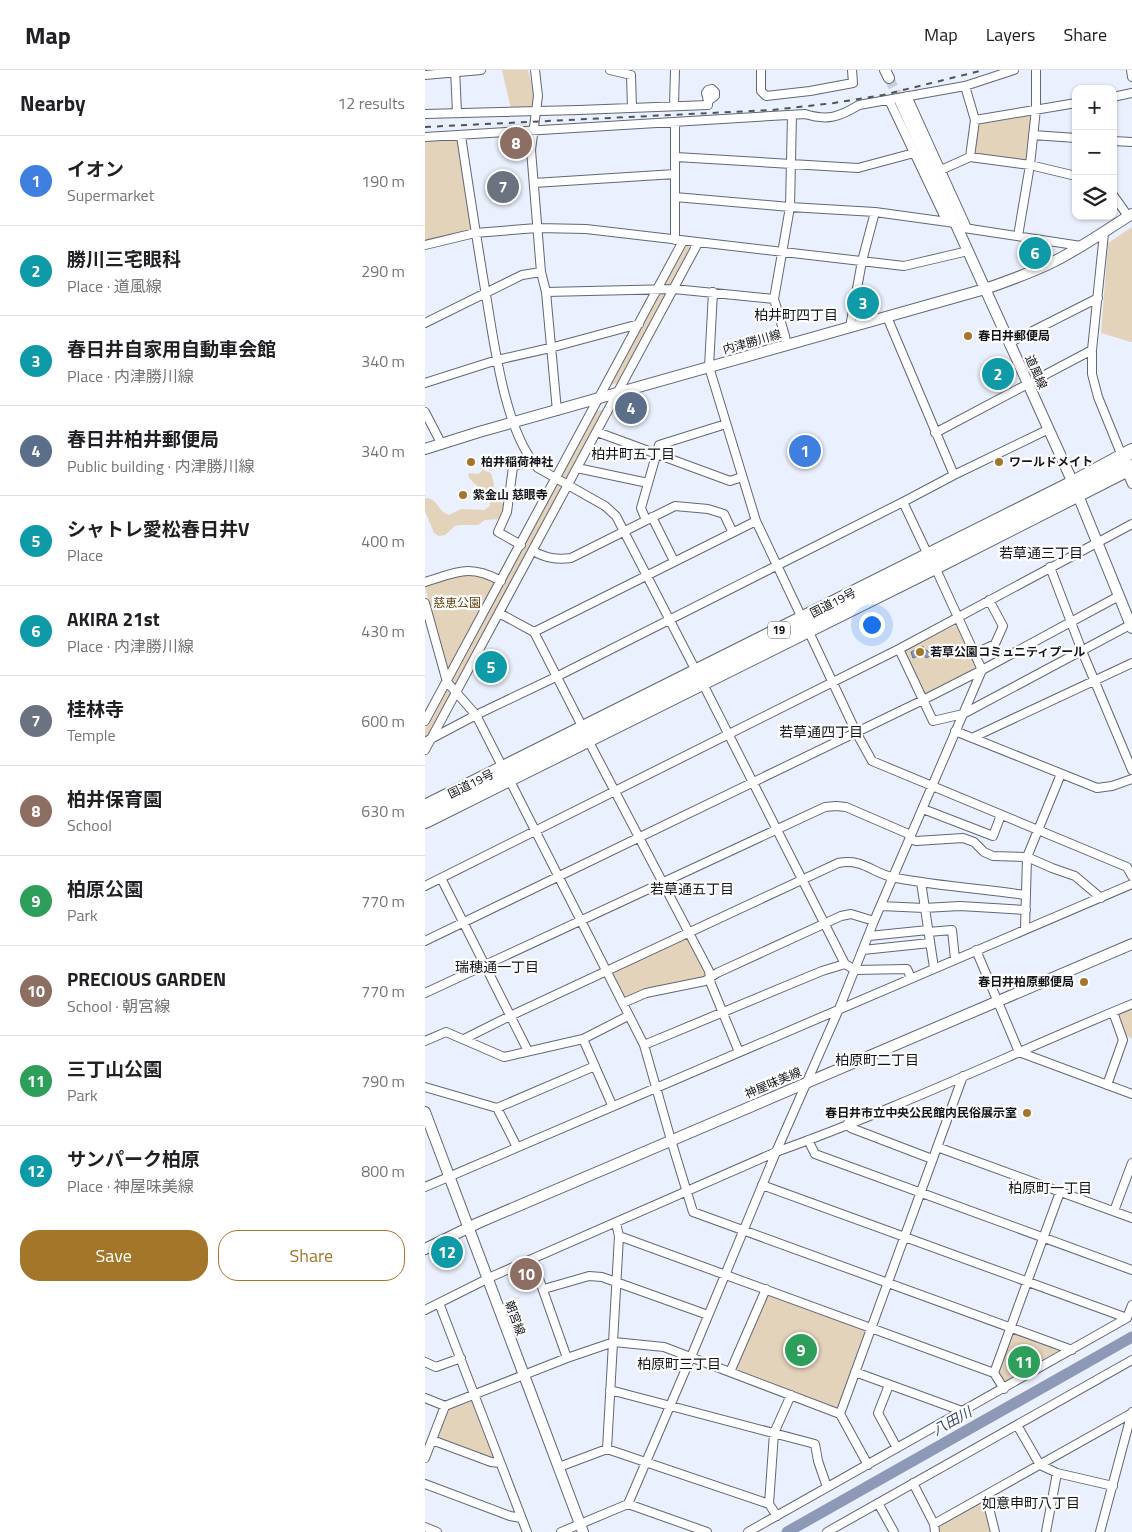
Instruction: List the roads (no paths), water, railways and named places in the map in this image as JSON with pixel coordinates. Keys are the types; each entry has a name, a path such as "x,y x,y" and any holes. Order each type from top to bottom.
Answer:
{"highway":[{"name":"国道19号","path":"1076,489 1127,454"},
{"name":"国道19号","path":"425,807 506,773 586,734 1076,489 1129,469"},
{"name":"国道19号","path":"425,821 506,773"}],"main road":[{"name":"道風線","path":"904,98 968,251 1076,489 1131,626"},
{"name":"内津勝川線","path":"425,449 985,289 1025,275 1055,261 1130,215"},
{"name":"神屋味美線","path":"425,1249 468,1227 1132,944"},
{"name":"朝宮線","path":"425,1112 429,1136 449,1175 523,1376 582,1528"}],"street":[{"path":"425,75 481,70"},
{"path":"535,70 538,96 531,150 533,183 541,272 546,292 557,411"},
{"path":"610,70 631,75 631,108"},
{"path":"674,106 675,70"},
{"path":"761,70 761,91 766,96 810,91 853,83 852,70"},
{"path":"425,138 805,114 829,118 845,113 859,105 965,86 1015,70"},
{"path":"1018,236 1030,165 1036,109 1036,70"},
{"path":"1131,70 1132,77"},
{"path":"455,72 457,112"},
{"path":"965,86 975,120 970,157"},
{"path":"1117,96 1132,93"},
{"path":"904,98 941,170 957,225"},
{"path":"889,100 913,153 957,225"},
{"path":"425,114 708,105 708,101"},
{"path":"975,120 1072,104"},
{"path":"787,345 775,299 791,207 792,115"},
{"path":"425,750 428,741 533,551 599,399 657,290 679,241 675,197 675,122"},
{"path":"1033,135 1072,138"},
{"path":"461,136 475,233 497,360 514,423 523,448 530,460 538,468 605,506 616,516 845,964 855,970 907,969 911,978"},
{"path":"1117,141 1132,142"},
{"path":"676,157 858,168 913,153"},
{"path":"941,170 970,157 1030,165 1072,175"},
{"path":"533,183 675,174"},
{"path":"675,197 875,212 1081,246"},
{"path":"1117,200 1130,215"},
{"path":"850,328 862,261 875,212"},
{"path":"425,245 475,233 537,228 586,229 904,266 968,251"},
{"path":"1104,232 1092,350 1092,374 1097,397 1127,454"},
{"path":"425,721 521,545 562,482 577,468 698,243"},
{"path":"425,314 427,323 522,275 541,272"},
{"path":"546,292 674,289 775,299"},
{"path":"713,292 709,367 755,521 856,732 872,761 1127,867 1132,876"},
{"path":"1009,343 1098,298"},
{"path":"887,317 954,475"},
{"path":"425,383 497,360 639,324"},
{"path":"935,434 1092,350"},
{"path":"425,412 441,443"},
{"path":"674,561 641,508 659,445 726,424"},
{"path":"428,741 476,715 558,676 954,475 1049,429"},
{"path":"597,432 730,481 742,477"},
{"path":"521,545 498,532 507,512 513,467 530,460"},
{"path":"577,468 648,484"},
{"path":"1129,469 1132,484"},
{"path":"561,1532 582,1528 628,1504 982,670 976,653 903,502"},
{"path":"533,551 544,557 557,560 571,558 675,506 708,509 724,514 732,531"},
{"path":"534,632 755,521"},
{"path":"425,886 899,649 1132,524"},
{"path":"1050,568 1082,651 1132,770"},
{"path":"425,582 471,570 480,571 501,581"},
{"path":"425,941 923,700 1119,596"},
{"path":"976,653 995,644 1003,626 989,600"},
{"path":"425,603 447,682 476,715 644,1045 693,1212 1072,1350"},
{"path":"499,613 534,632 709,971 711,984 739,1052"},
{"path":"899,649 933,721 963,714 1131,626"},
{"path":"974,738 1132,663"},
{"path":"955,731 1097,788 1112,786 1132,779"},
{"path":"1025,929 1027,857 1061,774"},
{"path":"425,993 825,807 846,807 915,841 963,838 974,842 984,852 993,856 1027,857 1075,876 1101,898"},
{"path":"923,809 993,836 1001,815"},
{"path":"953,838 959,823"},
{"path":"464,1039 606,971 845,862 863,864 893,878 1026,895"},
{"path":"441,878 529,1052"},
{"path":"921,882 934,968"},
{"path":"425,1187 612,1105 1132,884"},
{"path":"881,906 924,908 960,906 1026,910"},
{"path":"623,1003 646,993 705,981 841,916 851,914 874,921"},
{"path":"869,936 952,930 955,960"},
{"path":"863,950 930,943"},
{"path":"976,950 1019,1052 1132,1094"},
{"path":"644,1045 822,971 845,964"},
{"path":"425,1310 487,1279 776,1152 848,1124 1132,1004"},
{"path":"1107,1085 1123,1040 1113,1012"},
{"path":"425,1041 446,1032 504,1057 583,1039 628,1016"},
{"path":"583,1039 612,1105"},
{"path":"1123,1040 1132,1043"},
{"path":"425,1087 497,1108 595,1066"},
{"path":"840,1414 963,1076"},
{"path":"497,1108 517,1147"},
{"path":"848,1124 851,1128 932,1159"},
{"path":"808,1140 815,1154 1132,1270"},
{"path":"937,1147 1132,1218"},
{"path":"1114,1211 1132,1162"},
{"path":"762,1185 1127,1318"},
{"path":"994,1373 1060,1192"},
{"path":"607,1449 619,1236 615,1223"},
{"path":"619,1236 994,1373 1004,1389"},
{"path":"532,1259 567,1358"},
{"path":"544,1289 589,1276 601,1277 709,1316"},
{"path":"730,1372 766,1289"},
{"path":"439,1303 527,1532"},
{"path":"749,1532 1127,1318 1132,1306"},
{"path":"425,1398 445,1406 567,1358 614,1342 664,1347 840,1414 868,1465"},
{"path":"425,1362 436,1367 461,1358"},
{"path":"827,1532 842,1528 878,1503 1132,1360"},
{"path":"855,1372 962,1411"},
{"path":"889,1385 878,1413 897,1448"},
{"path":"610,1390 815,1444 817,1461 827,1487"},
{"path":"769,1504 774,1433 791,1395"},
{"path":"425,1458 445,1406"},
{"path":"913,1483 935,1528 985,1496 1132,1413"},
{"path":"1100,1532 1132,1413"},
{"path":"1017,1425 1040,1465 1057,1473 1113,1486"},
{"path":"432,1440 491,1462 500,1463"},
{"path":"559,1467 607,1449 769,1504 777,1516"},
{"path":"1037,1532 1046,1531 1057,1473"},
{"path":"425,1484 510,1516 521,1518"},
{"path":"985,1496 995,1532"},
{"path":"878,1503 894,1532"},
{"path":"628,1504 707,1532"},
{"path":"425,1528 437,1532"}],"water":[{"name":"若草公園コミュニティプール","path":"923,646 930,656 926,658 924,654 913,658 911,652"}],"waterway":[{"name":"八田川","path":"787,1532 1132,1337"}],"tunnel":[{"path":"889,78 900,101"}],"railway":[{"path":"425,127 772,110 883,95 984,70"}],"place":[{"name":"柏井保育園","path":"516,143"},
{"name":"桂林寺","path":"503,187"},
{"name":"AKIRA 21st","path":"1035,253"},
{"name":"春日井自家用自動車会館","path":"863,303"},
{"name":"春日井郵便局","path":"968,336"},
{"name":"勝川三宅眼科","path":"998,374"},
{"name":"春日井柏井郵便局","path":"631,408"},
{"name":"イオン","path":"805,451"},
{"name":"柏井稲荷神社","path":"471,462"},
{"name":"ワールドメイト","path":"999,462"},
{"name":"紫金山 慈眼寺","path":"463,495"},
{"name":"若草公園コミュニティプール","path":"920,652"},
{"name":"シャトレ愛松春日井V","path":"491,667"},
{"name":"春日井柏原郵便局","path":"1084,982"},
{"name":"春日井市立中央公民館内民俗展示室","path":"1027,1113"},
{"name":"サンパーク柏原","path":"447,1252"},
{"name":"PRECIOUS GARDEN","path":"526,1274"},
{"name":"柏原公園","path":"801,1350"},
{"name":"三丁山公園","path":"1024,1362"}],"district":[{"name":"柏井町四丁目","path":"796,315"},
{"name":"柏井町五丁目","path":"633,454"},
{"name":"若草通三丁目","path":"1041,553"},
{"name":"若草通四丁目","path":"821,732"},
{"name":"若草通五丁目","path":"692,889"},
{"name":"瑞穂通一丁目","path":"497,967"},
{"name":"柏原町二丁目","path":"877,1060"},
{"name":"柏原町一丁目","path":"1050,1188"},
{"name":"柏原町三丁目","path":"679,1364"},
{"name":"如意申町八丁目","path":"1031,1503"}],"park label":[{"name":"慈恵公園","path":"457,603"}]}
